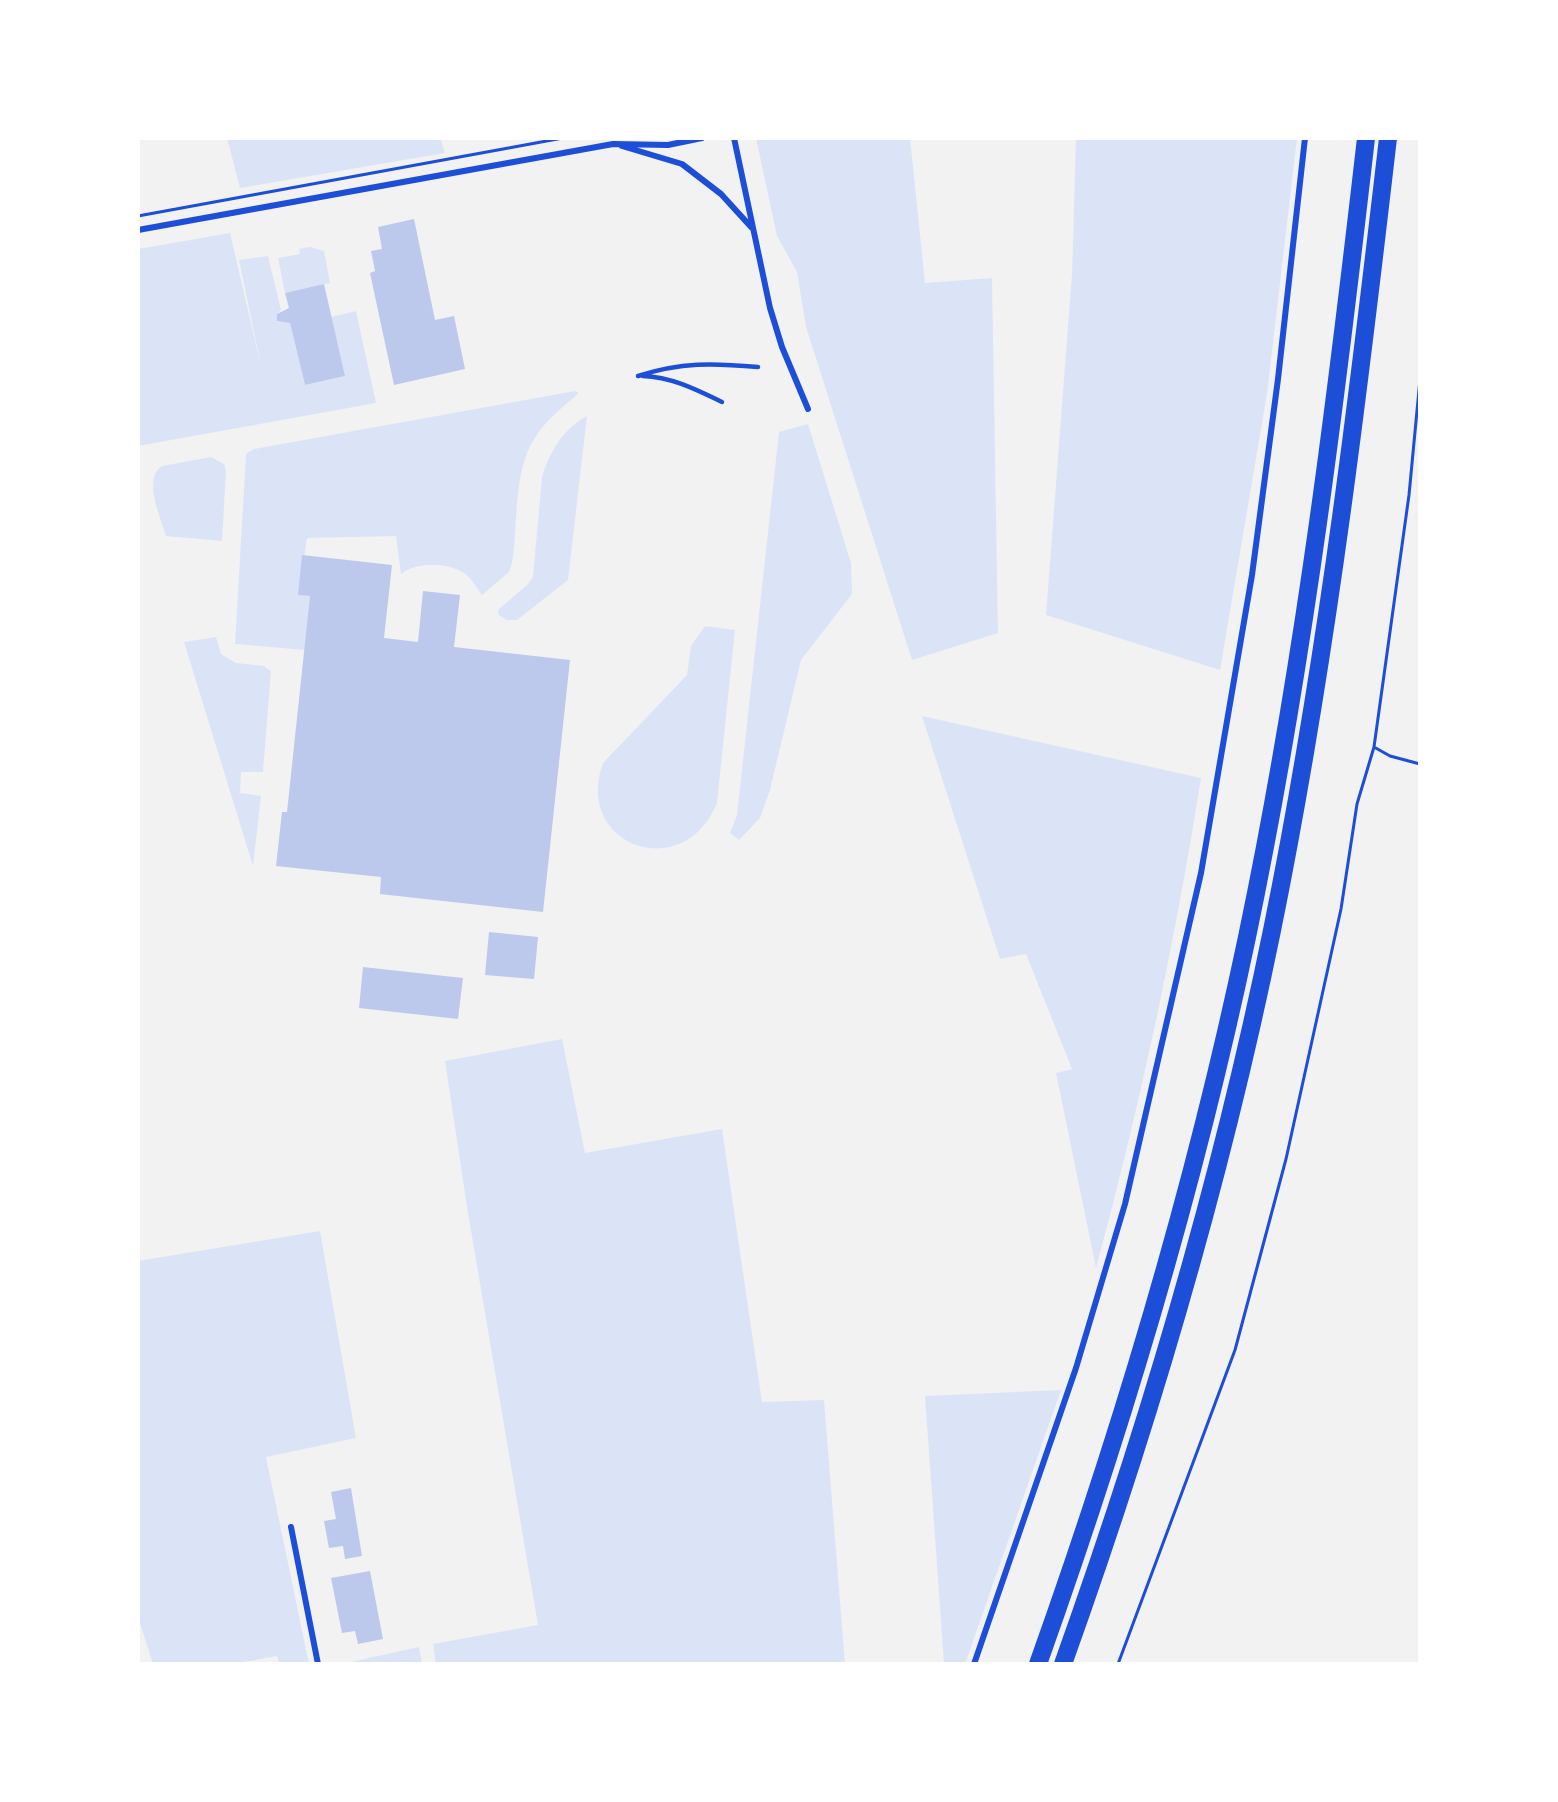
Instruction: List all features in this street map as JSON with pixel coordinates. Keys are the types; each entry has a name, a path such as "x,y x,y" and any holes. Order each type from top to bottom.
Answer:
{"highway":[{"path":"1038,1664 1096,1498 1141,1356 1186,1195 1237,986 1277,786 1309,589 1366,138"},
{"path":"1063,1664 1135,1453 1180,1300 1233,1103 1261,984 1300,785 1332,588 1388,138"}],"street":[{"path":"613,144 626,138"},
{"path":"138,230 613,144 668,145 702,138"},
{"path":"734,138 782,347 808,409"},
{"path":"974,1664 1076,1368 1125,1204 1201,873 1252,575 1305,138"},
{"path":"613,144 682,164 721,194 754,231"},
{"path":"291,1527 318,1664"}],"lane":[{"path":"722,402 691,386 656,376 638,376 671,366 698,363 758,367"}],"path":[{"path":"138,216 563,138"},
{"path":"1118,1664 1234,1350 1286,1159 1341,909 1357,804 1374,747 1409,495 1420,379"},
{"path":"1374,747 1390,756 1420,764"}],"shaded area":[{"path":"227,138 440,138 445,153 240,188"},
{"path":"756,138 910,138 925,283 992,278 998,633 912,660 806,327 797,272 777,236"},
{"path":"1076,138 1297,138 1267,394 1220,670 1046,615 1072,274"},
{"path":"230,233 261,366 239,260 268,256 281,310 277,314 277,321 290,323 305,385 345,376 331,317 356,311 376,403 138,446 138,249"},
{"path":"310,247 324,251 330,283 285,293 278,258 300,254 299,249"},
{"path":"575,391 579,393 545,424 528,450 520,481 512,563 509,572 482,595 467,575 457,569 432,565 415,567 401,574 396,536 307,538 298,595 310,596 305,650 235,644 246,454 254,449"},
{"path":"587,416 568,580 517,620 507,620 499,615 498,610 533,577 542,477 545,467 564,434"},
{"path":"808,424 851,563 852,594 801,660 770,790 760,818 739,840 730,833 737,815 779,432"},
{"path":"211,457 224,464 226,471 222,541 166,536 153,489 156,472 162,466"},
{"path":"705,626 735,630 717,803 701,828 681,843 658,848 636,845 617,834 603,816 598,792 603,763 687,675 691,646"},
{"path":"216,637 221,654 236,663 264,666 271,671 263,772 241,772 240,793 261,796 253,866 184,642"},
{"path":"922,716 1201,778 1180,901 1155,1024 1096,1268 1056,1073 1072,1069 1026,954 1000,959"},
{"path":"562,1039 585,1153 722,1129 762,1402 824,1400 845,1664 436,1664 433,1644 538,1625 467,1207 445,1061"},
{"path":"320,1231 356,1438 266,1457 309,1664 279,1664 277,1656 233,1664 153,1664 138,1617 138,1261"},
{"path":"1061,1390 965,1664 944,1664 925,1396"},
{"path":"419,1647 422,1664 342,1664"}],"building":[{"path":"414,219 435,320 454,316 465,369 394,385 370,273 375,271 371,251 382,249 378,227"},
{"path":"324,284 345,376 305,385 290,323 277,321 277,314 289,308 285,293"},
{"path":"302,555 392,565 384,638 418,642 423,591 460,595 454,647 570,660 543,912 380,894 381,877 276,866 282,812 287,812 310,596 298,595"},
{"path":"489,932 538,937 534,979 485,975"},
{"path":"363,967 463,978 458,1019 359,1008"},
{"path":"351,1488 362,1556 345,1559 343,1546 329,1548 324,1521 336,1519 331,1492"},
{"path":"370,1571 383,1639 358,1644 355,1631 342,1633 331,1578"}]}
